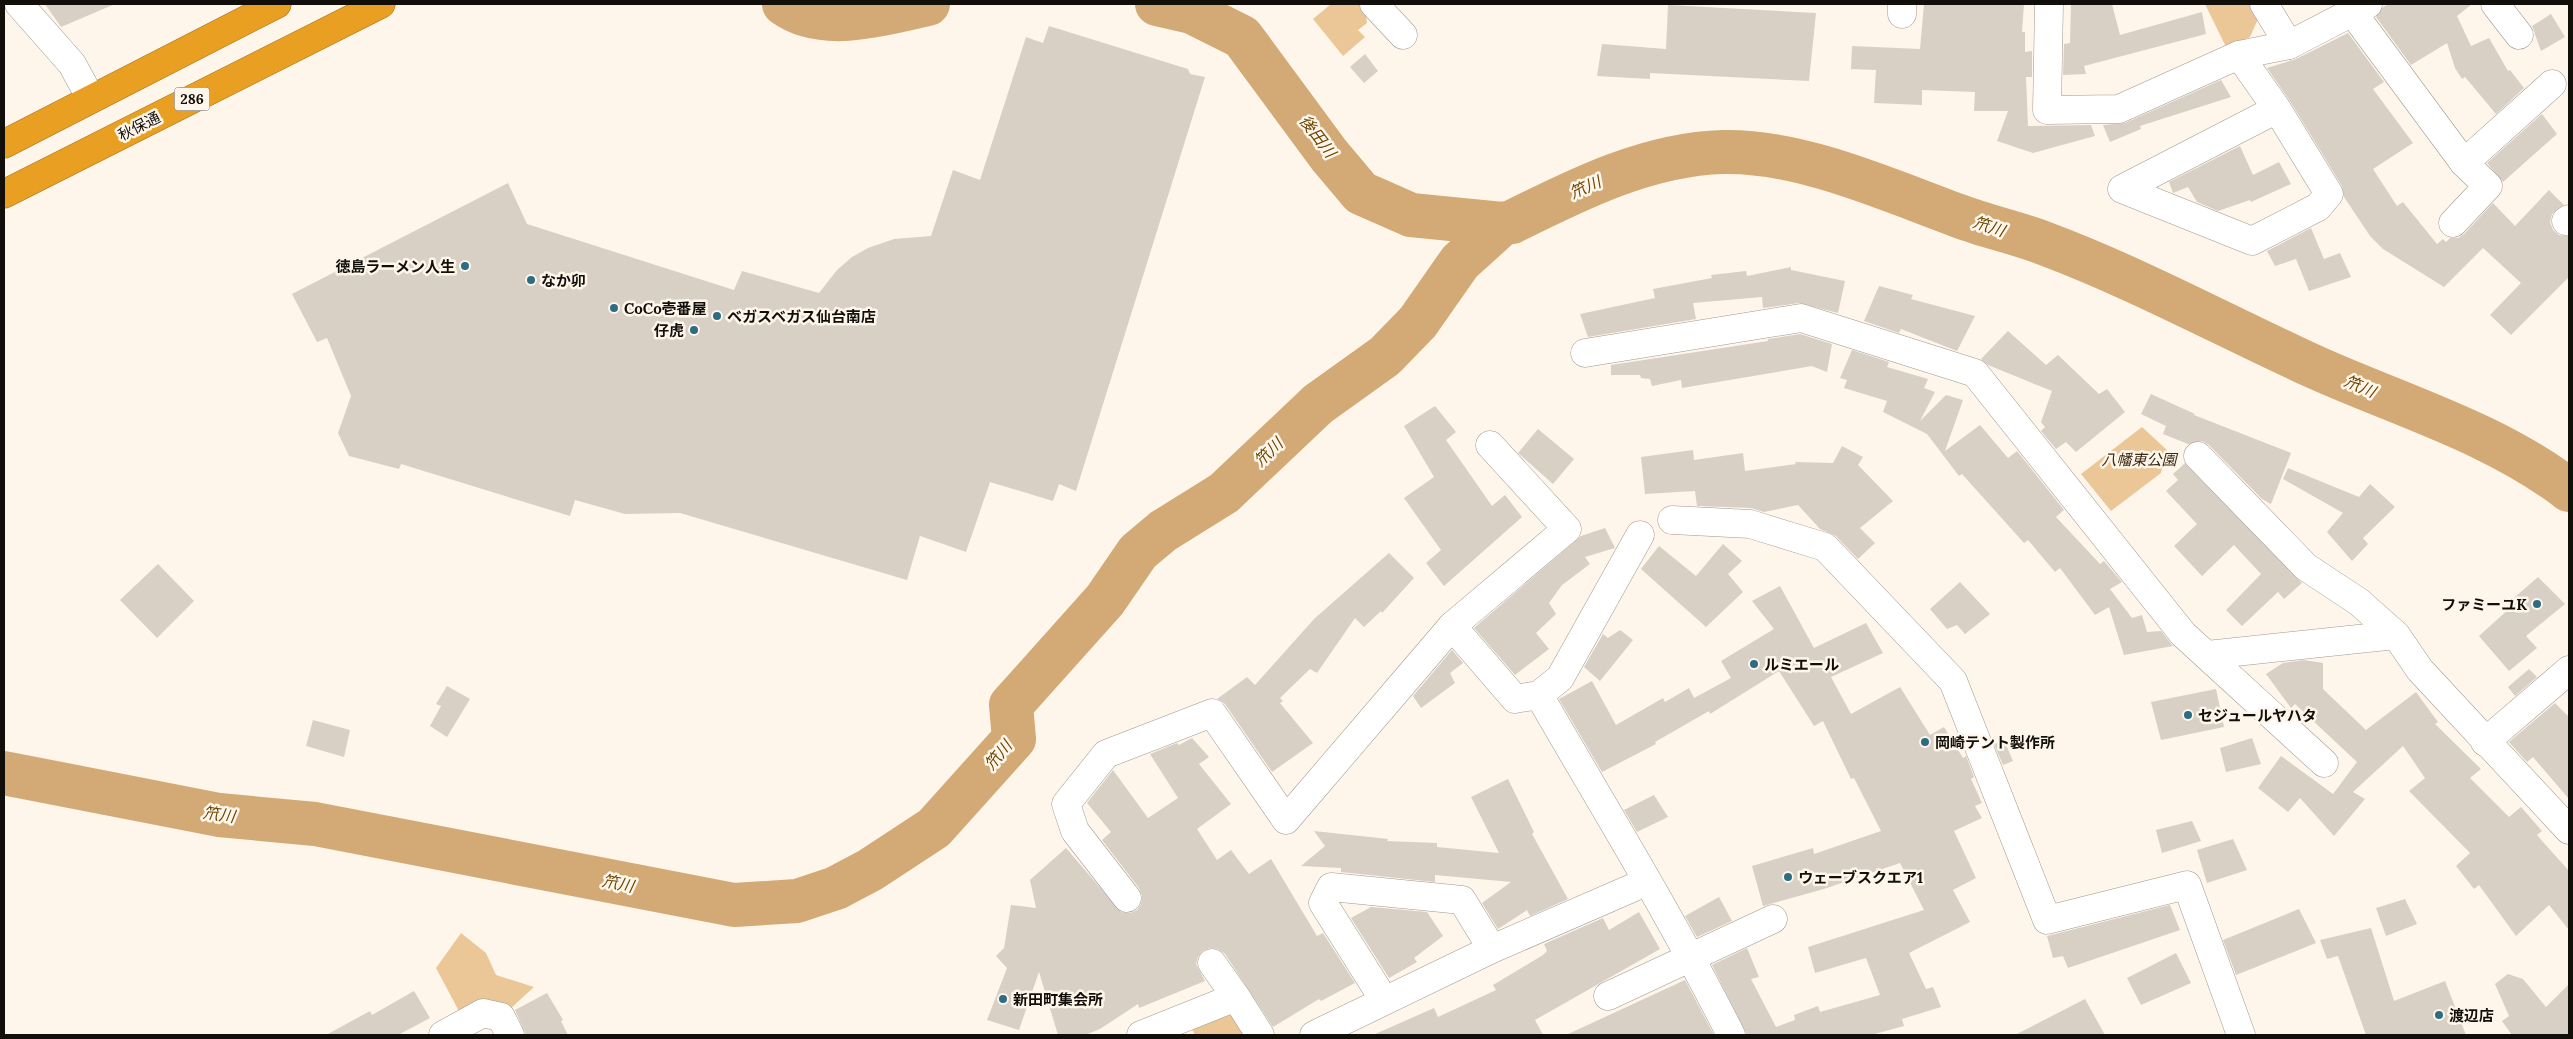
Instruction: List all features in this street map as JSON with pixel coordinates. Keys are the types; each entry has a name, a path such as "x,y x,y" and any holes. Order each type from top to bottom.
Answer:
{"highway":[{"path":"4,144 277,4"},
{"name":"秋保通","path":"4,194 375,5"}],"street":[{"path":"19,4 72,64 91,99"},
{"path":"1374,4 1403,35"},
{"path":"2049,4 2047,110 2119,109 2239,56 2289,45 2360,8 2464,163 2488,186 2453,223"},
{"path":"2264,4 2289,45"},
{"path":"2495,4 2519,34"},
{"path":"2239,56 2277,109 2329,194 2318,207 2252,241 2122,188 2277,109"},
{"path":"2464,163 2552,84"},
{"path":"1585,353 1801,318 1975,373 2183,634 2324,764"},
{"path":"1127,898 1075,831 1066,804 1106,754 1212,713 1286,820 1452,626 1567,529 1490,445"},
{"path":"2198,456 2306,567 2359,602 2396,635 2420,670 2485,742 2569,828"},
{"path":"1672,520 1750,524 1825,548 1953,682 2047,920 2187,885 2241,1035"},
{"path":"1452,626 1516,699 1539,695 1560,678 1640,535"},
{"path":"2206,655 2396,635"},
{"path":"2485,742 2569,670"},
{"path":"1539,695 1646,882 1692,958 1731,1035"},
{"path":"1314,1035 1492,949 1646,882"},
{"path":"1384,1000 1323,902 1331,887 1462,900 1492,949"},
{"path":"1608,996 1773,919"},
{"path":"1212,963 1260,1035"},
{"path":"1141,1035 1236,997"},
{"path":"443,1035 483,1013 501,1017 510,1035"}],"green space":[{"path":"1331,4 1361,4 1365,8 1367,23 1358,30 1365,37 1343,56 1313,19"},
{"path":"2205,4 2250,4 2258,19 2250,37 2226,47"},
{"name":"八幡東公園","path":"2142,427 2167,450 2161,473 2111,511 2081,474"},
{"path":"461,933 486,953 496,975 534,987 510,1009 487,999 461,1015 436,968"},
{"path":"1220,1014 1236,1016 1250,1035 1195,1035 1190,1026"}],"building":[{"path":"45,4 115,4 61,27"},
{"path":"1924,4 2024,4 2022,32 2025,32 2025,52 2032,51 2032,77 2026,77 2028,126 2091,125 2095,136 2033,153 1997,141 2008,111 1974,111 1975,92 1922,90 1922,105 1874,103 1876,70 1851,69 1852,46 1920,49"},
{"path":"2071,4 2112,4 2120,35 2202,12 2206,34 2084,66 2086,74 2063,75 2064,44 2070,43"},
{"path":"2389,4 2472,4 2457,16 2471,46 2489,38 2508,71 2510,70 2524,88 2496,114 2465,77 2462,79 2455,68 2447,43 2411,65 2376,17 2383,7"},
{"path":"1668,5 1816,13 1809,81 1650,73 1650,79 1597,76 1602,44 1666,49"},
{"path":"2551,14 2565,37 2541,51 2532,26"},
{"name":"ベガスベガス仙台南店","path":"1049,26 1188,69 1190,74 1205,77 1076,491 1059,484 1053,501 990,482 966,552 920,536 907,580 680,513 625,514 575,500 570,516 401,464 399,469 349,456 338,433 351,396 327,338 317,342 292,294 508,183 527,224 734,290 742,271 819,293 837,270 852,257 868,248 894,239 931,236 953,170 980,180 1026,37 1043,43"},
{"path":"2348,33 2384,82 2373,89 2413,143 2373,169 2397,206 2403,202 2437,244 2443,239 2446,242 2450,238 2458,238 2464,234 2493,203 2515,226 2549,190 2564,205 2552,214 2550,222 2553,230 2559,235 2569,236 2569,277 2511,335 2490,315 2521,283 2483,248 2444,287 2383,249 2370,236 2344,197 2342,186 2290,101 2267,68 2296,59"},
{"path":"1365,54 1378,71 1364,83 1350,67"},
{"path":"2221,80 2231,97 2140,126 2141,129 2110,142 2103,125 2125,123"},
{"path":"2542,114 2557,134 2503,182 2487,163"},
{"path":"2240,146 2253,175 2279,162 2291,184 2251,202 2250,200 2218,211 2197,202 2188,187 2173,193 2169,182"},
{"path":"2311,228 2324,259 2340,253 2351,277 2309,291 2296,259 2275,266 2267,251"},
{"path":"1791,267 1791,270 1845,281 1838,313 1799,303 1763,308 1762,297 1693,303 1696,319 1588,337 1580,314 1655,298 1653,289 1712,278 1711,275 1746,271 1747,276"},
{"path":"1879,286 1913,295 1911,299 1975,316 1957,351 1901,329 1899,333 1864,321"},
{"path":"2008,331 2046,365 2058,355 2099,394 2107,389 2125,412 2076,452 2066,442 2056,449 2041,431 2045,427 2041,422 2052,391 1988,365 1981,359"},
{"path":"1800,334 1832,344 1827,372 1812,366 1682,388 1681,380 1652,386 1650,379 1641,378 1640,375 1611,375 1611,365 1768,341 1768,339"},
{"path":"1852,350 1889,362 1887,367 1928,379 1924,388 1935,392 1920,421 1946,395 1963,400 1945,451 1980,425 2008,458 2017,451 2064,510 2056,517 2100,564 2104,561 2122,582 2110,589 2132,618 2142,615 2147,632 2161,631 2173,646 2124,655 2109,607 2095,615 2060,568 2055,572 2028,540 2024,543 1962,474 1959,476 1927,434 1883,412 1887,401 1844,388 1847,380 1840,378"},
{"path":"2151,394 2194,415 2291,453 2271,504 2262,499 2209,445 2202,441 2188,444 2163,434 2166,426 2141,414"},
{"path":"1435,406 1456,432 1446,440 1492,506 1505,495 1522,517 1444,586 1426,563 1441,550 1404,498 1434,477 1404,426"},
{"path":"1538,429 1574,459 1553,484 1518,453"},
{"path":"1842,446 1863,457 1858,465 1893,501 1860,528 1875,543 1858,559 1836,536 1820,529 1798,505 1764,512 1751,508 1697,506 1695,491 1645,494 1641,457 1693,450 1694,460 1743,453 1745,471 1796,464 1795,462 1833,463"},
{"path":"2185,463 2302,583 2284,599 2278,592 2242,626 2226,610 2261,574 2234,545 2202,576 2174,546 2197,524 2166,491 2178,480 2173,474"},
{"path":"2288,468 2359,497 2370,484 2395,507 2363,538 2368,544 2352,561 2327,532 2343,513 2283,479"},
{"path":"1605,528 1615,548 1585,557 1590,564 1562,585 1549,603 1556,614 1536,633 1549,649 1515,675 1474,628 1581,536"},
{"path":"1723,544 1742,561 1728,574 1743,592 1706,627 1641,569 1659,546 1696,576"},
{"path":"1389,553 1414,578 1382,613 1381,611 1364,627 1355,618 1317,673 1310,669 1280,698 1283,701 1280,703 1313,743 1272,772 1225,704 1217,699 1247,677 1255,685 1314,619"},
{"path":"158,564 194,601 157,638 120,600"},
{"path":"2538,577 2565,604 2526,636 2537,648 2509,671 2479,636 2511,607 2508,603"},
{"path":"1960,582 1990,614 1965,634 1957,625 1947,629 1930,609"},
{"path":"1780,586 1814,648 1866,623 1883,653 1831,677 1851,714 1900,687 1930,735 1944,727 1963,758 1966,756 1974,777 1971,779 1982,803 1975,806 1982,818 1954,831 1976,878 1953,890 1970,922 1909,953 1926,989 1933,987 1941,1007 1902,1019 1904,1026 1871,1035 1747,1035 1712,965 1747,948 1759,977 1751,979 1776,1027 1795,1020 1794,1015 1818,1006 1820,1012 1880,995 1866,958 1815,973 1808,947 1924,910 1900,863 1824,889 1763,906 1752,866 1813,848 1814,854 1881,831 1854,778 1851,779 1823,721 1814,726 1779,671 1710,714 1709,711 1655,742 1656,744 1602,772 1559,699 1592,681 1616,725 1663,698 1665,702 1689,688 1694,698 1731,678 1721,661 1774,629 1752,601"},
{"path":"1620,630 1633,640 1600,681 1584,667 1603,634 1608,638"},
{"path":"1452,650 1463,663 1450,673 1455,683 1421,708 1413,696"},
{"path":"2304,660 2323,663 2323,689 2366,730 2416,692 2438,722 2435,724 2481,769 2470,778 2509,817 2521,807 2542,831 2537,835 2569,871 2569,930 2549,905 2516,936 2479,885 2474,889 2456,866 2470,853 2409,791 2425,778 2403,746 2353,792 2365,799 2334,836 2300,798 2288,812 2258,788 2281,756 2333,794 2357,762 2295,704 2291,708 2266,674 2283,663"},
{"path":"2529,669 2537,677 2515,696 2508,687"},
{"path":"447,686 470,699 447,737 430,726 441,706 436,704"},
{"name":"セジュールヤハタ","path":"2216,689 2224,727 2161,740 2151,702"},
{"path":"2555,703 2569,717 2569,799 2533,757 2527,762 2509,742"},
{"path":"313,720 350,730 344,757 306,746"},
{"path":"1192,738 1209,757 1199,764 1231,804 1197,829 1217,860 1231,850 1249,874 1271,859 1317,936 1323,933 1355,983 1321,1001 1319,999 1273,1027 1225,954 1218,949 1210,948 1203,951 1198,957 1196,964 1205,981 1139,1008 1138,1004 1100,1029 1085,1035 1058,1035 1039,972 1019,1030 987,1020 1007,968 996,956 1004,948 1011,905 1036,908 1030,880 1066,848 1121,912 1130,913 1137,910 1141,904 1142,896 1139,888 1102,840 1111,832 1087,803 1113,770 1148,818 1178,798 1150,754 1177,743 1179,745"},
{"path":"2252,738 2261,764 2226,772 2220,748"},
{"path":"2004,740 2013,761 2003,765 1994,744"},
{"path":"1508,779 1534,832 1532,834 1568,899 1530,916 1527,910 1498,929 1482,903 1511,882 1435,875 1435,882 1341,872 1341,868 1301,866 1325,846 1314,831 1388,839 1387,841 1437,843 1437,847 1499,853 1471,797"},
{"path":"1654,795 1668,817 1637,832 1624,810"},
{"path":"2192,821 2201,841 2162,853 2156,830"},
{"path":"2233,839 2247,870 2207,883 2197,850"},
{"path":"1719,897 1732,921 1697,937 1685,916"},
{"path":"2405,899 2417,924 2386,936 2376,908"},
{"path":"2170,905 2180,930 2068,968 2063,956 2053,958 2047,936"},
{"path":"1371,907 1427,912 1443,936 1414,958 1417,962 1389,978 1351,918"},
{"path":"2299,909 2316,943 2236,975 2223,940"},
{"path":"1639,912 1660,949 1535,1020 1543,1035 1373,1035 1434,1008 1438,1017 1496,990 1493,985 1543,955 1547,951 1544,944 1603,918 1609,930"},
{"path":"2371,928 2394,1001 2445,981 2466,1035 2366,1035 2338,956 2327,959 2320,940"},
{"path":"2176,953 2191,983 2141,1005 2127,978"},
{"path":"2508,974 2523,979 2546,1007 2569,984 2569,1035 2512,1035 2502,1021 2509,1016 2495,984"},
{"path":"1685,980 1714,1035 1566,1035"},
{"path":"414,991 430,1018 398,1035 326,1035 370,1011 372,1015"},
{"path":"547,993 563,1020 561,1021 568,1035 526,1035 515,1010"},
{"path":"2085,999 2105,1035 2015,1035"}],"waterway":[{"name":"後田川","path":"784,4 800,13 817,18 836,19 874,16 928,4"},
{"name":"後田川","path":"1157,4 1192,12 1242,37 1329,155 1361,193 1411,215 1502,224"},
{"name":"笊川","path":"4,773 219,815 315,824 734,905 797,901 836,888 870,870 934,828 1014,739 1011,705 1105,600 1138,552 1163,531 1224,493 1318,404 1385,356 1418,322 1460,262 1502,224 1512,222 1562,197 1614,175 1641,166 1695,154 1723,152 1752,153 1813,165 1873,184 1970,220 2046,244 2115,272 2317,368 2479,436 2510,452 2569,490"}],"place":[{"name":"徳島ラーメン人生","path":"465,266"},
{"name":"なか卯","path":"531,280"},
{"name":"CoCo壱番屋","path":"614,308"},
{"name":"ベガスベガス仙台南店","path":"717,316"},
{"name":"仔虎","path":"694,330"},
{"name":"ファミーユK","path":"2537,604"},
{"name":"ルミエール","path":"1754,664"},
{"name":"セジュールヤハタ","path":"2188,715"},
{"name":"岡崎テント製作所","path":"1925,742"},
{"name":"ウェーブスクエア1","path":"1788,877"},
{"name":"新田町集会所","path":"1003,999"},
{"name":"渡辺店","path":"2439,1015"}]}
